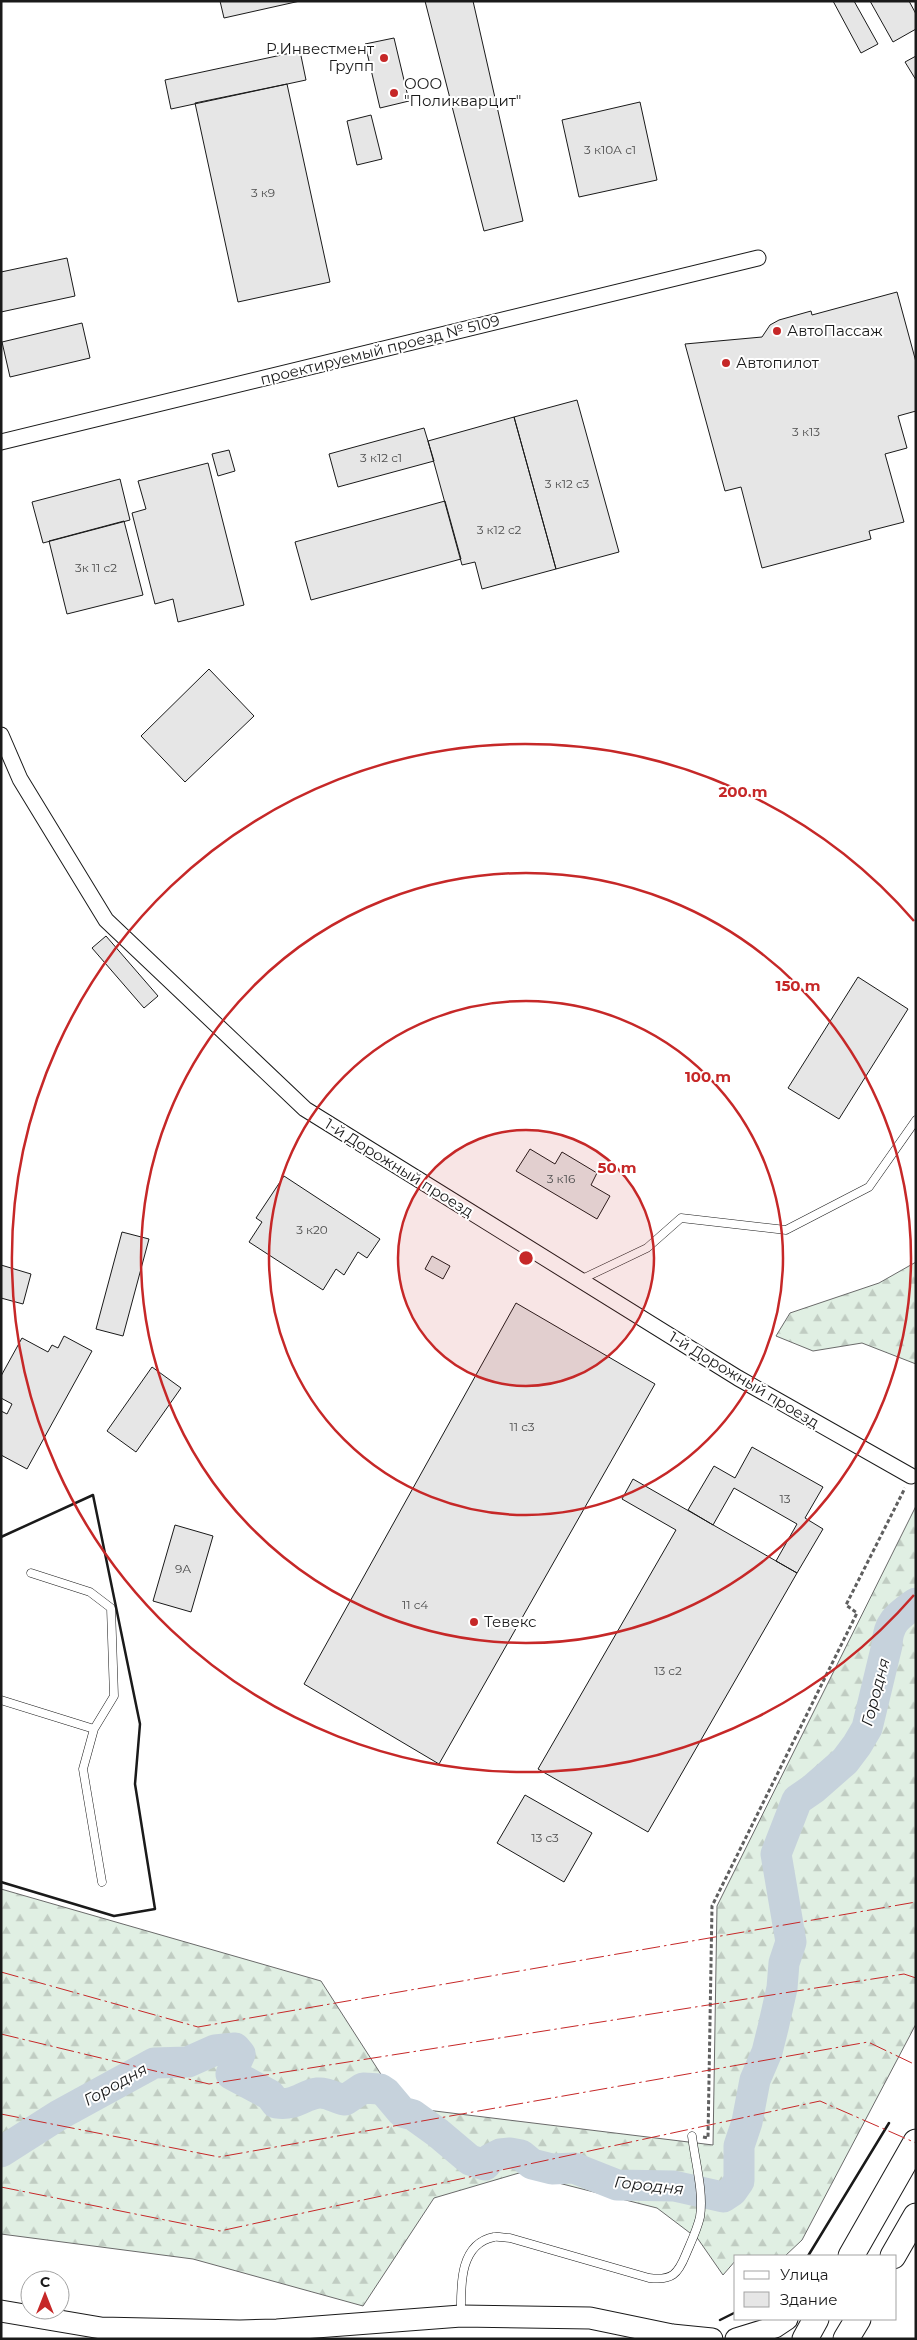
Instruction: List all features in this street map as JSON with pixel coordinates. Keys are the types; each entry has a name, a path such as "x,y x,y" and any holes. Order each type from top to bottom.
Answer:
{"main road":[{"path":"852,2255 916,2142"},
{"path":"894,2255 916,2216"},
{"path":"846,2255 864,2232"},
{"path":"1,2311 101,2328 240,2331 277,2330 461,2316 590,2318 672,2335 712,2339"},
{"path":"736,2339 775,2328 786,2320"},
{"path":"805,2339 815,2320"},
{"path":"846,2339 857,2320"}],"street":[{"name":"проектируемый проезд № 5109","path":"1,442 758,258"},
{"name":"1-й Дорожный проезд","path":"1,736 20,779 106,920 305,1110 738,1378 910,1476"}],"lane":[{"path":"580,1280 647,1248 681,1218 786,1230 869,1187 916,1120"},
{"path":"31,1573 90,1592 111,1608 114,1696 94,1729 83,1769 102,1882"},
{"path":"1,1700 94,1729"},
{"path":"461,2316 461,2280 466,2262 473,2250 494,2237 510,2238 649,2278 663,2280 674,2276 682,2264 697,2228 700,2215 700,2195 692,2136"}],"path":[{"path":"692,2136 708,2138 712,1906 857,1612 846,1604 910,1476"}],"green space":[{"path":"916,1262 916,1364 862,1343 813,1351 776,1336 790,1313 879,1283"},
{"path":"916,1506 916,2024 802,2240 786,2255 734,2255 734,2262 723,2275 698,2239 657,2208 519,2173 434,2198 363,2306 193,2259 1,2234 1,1889 321,1981 402,2107 713,2145 717,1906"}],"building":[{"path":"220,1 300,1 224,18"},
{"path":"425,1 473,1 523,221 484,231"},
{"path":"833,1 854,1 878,44 861,53"},
{"path":"870,1 909,1 916,14 916,29 893,42"},
{"path":"394,38 409,101 380,108 365,44"},
{"path":"300,51 306,80 171,109 165,80"},
{"path":"916,56 916,80 905,62"},
{"path":"287,84 330,282 238,302 195,103"},
{"path":"640,102 657,180 579,197 562,120"},
{"path":"371,115 382,159 357,165 347,121"},
{"path":"67,258 75,296 1,312 1,272"},
{"path":"897,292 916,362 916,411 898,416 907,448 885,454 904,522 869,531 871,539 762,568 741,487 725,491 685,344 762,337 770,325 779,320 811,311 812,315"},
{"path":"82,323 90,358 10,377 2,342"},
{"path":"577,400 619,552 556,569 514,417"},
{"path":"514,417 556,569 482,589 475,562 462,565 428,441"},
{"path":"424,428 434,461 338,487 329,454"},
{"path":"229,450 235,471 218,476 212,454"},
{"path":"208,463 244,605 178,622 173,599 155,604 132,513 146,509 138,481"},
{"path":"120,479 130,520 43,543 32,502"},
{"path":"445,501 461,559 311,600 295,542"},
{"path":"124,521 143,595 67,614 49,541"},
{"path":"209,669 254,716 185,782 141,736"},
{"path":"106,936 158,996 144,1008 92,948"},
{"path":"858,977 908,1009 839,1119 788,1088"},
{"path":"530,1149 555,1164 562,1152 597,1173 591,1185 610,1196 597,1219 516,1171"},
{"path":"284,1176 380,1239 367,1258 358,1252 344,1275 336,1269 323,1290 249,1242 262,1222 256,1218"},
{"path":"122,1232 149,1239 123,1336 96,1329"},
{"path":"432,1256 450,1266 443,1279 425,1269"},
{"path":"1,1265 31,1274 23,1304 1,1298"},
{"path":"516,1303 655,1384 439,1764 304,1684"},
{"path":"64,1336 92,1351 27,1469 1,1455 1,1411 7,1414 12,1404 1,1398 1,1376 22,1338 48,1352 52,1345 58,1348"},
{"path":"152,1367 181,1388 136,1452 107,1431"},
{"path":"752,1447 823,1487 805,1518 823,1529 797,1573 776,1561 797,1524 734,1488 713,1525 688,1510 714,1466 735,1478"},
{"path":"633,1479 797,1573 648,1832 538,1769 676,1530 622,1499"},
{"path":"175,1525 213,1536 191,1612 153,1601"},
{"path":"525,1795 592,1833 564,1882 497,1843"}],"waterway":[{"name":"Городня","path":"1,2152 59,2115 154,2063 188,2062 215,2050 235,2048 240,2054 231,2074 270,2095 276,2103 294,2102 318,2093 325,2093 345,2100 363,2088 380,2089 386,2093 402,2112 413,2115 470,2160 485,2165 490,2159 500,2154 510,2153 521,2155 532,2164 552,2169 574,2168 617,2185 674,2186 723,2197 732,2191 739,2181 739,2146 747,2122 755,2080 767,2052 782,1988 784,1963 791,1942 776,1854 797,1800 813,1789 845,1761 867,1728 889,1631 895,1620 916,1603"}],"wall":[{"path":"1,1537 93,1495 140,1724 135,1784 155,1909 114,1916 1,1882"},
{"path":"809,2255 889,2123"},
{"path":"720,2320 734,2313"}],"power":[{"path":"1,1972 198,2027 916,1902"},
{"path":"1,2034 209,2084 904,1974 916,1978"},
{"path":"1,2114 219,2157 868,2042 916,2065"},
{"path":"1,2187 220,2231 820,2101 916,2143"}],"place":[{"name":"Р.Инвестмент Групп","path":"384,58"},
{"name":"ООО \"Поликварцит\"","path":"394,93"},
{"name":"АвтоПассаж","path":"777,331"},
{"name":"Автопилот","path":"726,363"},
{"name":"Тевекс","path":"474,1622"}]}
